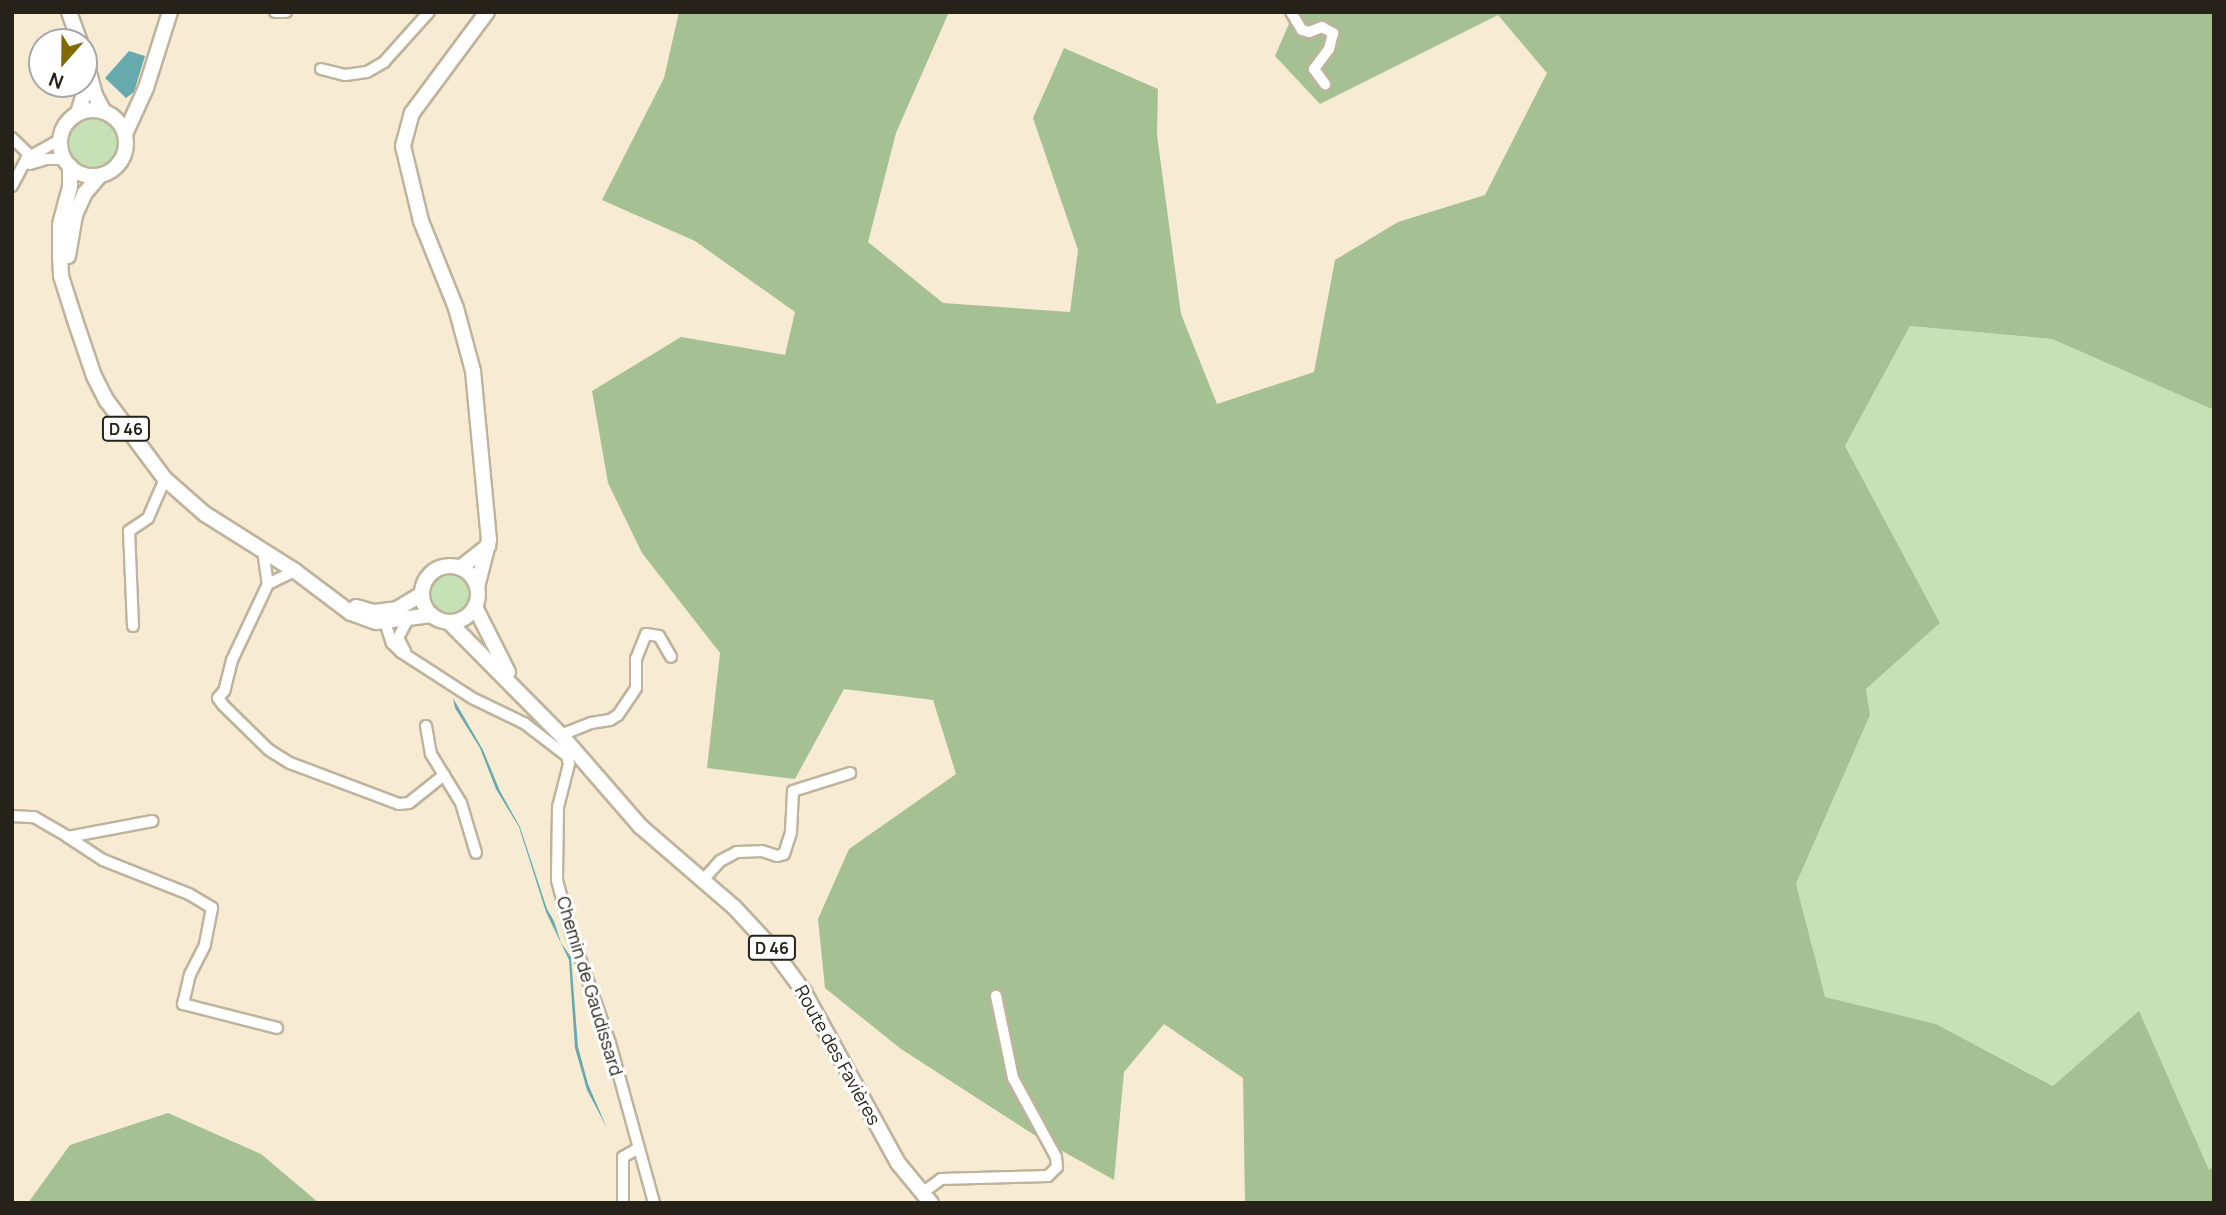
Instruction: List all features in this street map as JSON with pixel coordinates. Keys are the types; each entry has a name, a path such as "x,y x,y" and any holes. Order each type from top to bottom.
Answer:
{"main road":[{"path":"135,109 108,114 85,110 78,113 66,124 60,140 67,163 84,174 100,175 113,169 121,160 126,148 125,134 146,88 170,12"},
{"path":"486,12 414,110 403,146 421,221 456,308 473,371 487,509 488,546 477,587 475,607 464,618 450,622 432,615 425,606 422,594 426,580 437,570 460,568 488,546"},
{"path":"78,113 83,98"},
{"path":"97,98 125,134"},
{"name":"D 46","path":"67,163 69,187 60,225 61,276 94,376 107,401 165,479 205,514 295,571 351,613 369,621 385,622 402,614 422,594"},
{"name":"D 46","path":"100,175 77,209 67,252 71,287 92,355 115,405 164,468 203,506 288,560 353,607 374,612 432,615"},
{"path":"460,568 471,576 477,587"},
{"name":"D 46","path":"475,607 497,656 524,697"},
{"name":"D 46","path":"450,622 561,735"},
{"name":"Route des Favières","path":"561,735 639,826 747,919 793,974 894,1156 926,1198"}],"street":[{"path":"275,12 286,12"},
{"path":"321,69 345,75 367,72 384,62 429,12"},
{"path":"1291,12 1296,25 1303,31 1322,27 1333,33 1331,46 1314,69 1325,84"},
{"path":"12,138 34,158 67,163"},
{"path":"12,186 19,171 60,140"},
{"path":"132,626 129,531 148,518 165,479"},
{"path":"263,550 268,584 240,639 224,691 218,698 223,705 269,750 290,763 390,802 408,803 444,775"},
{"path":"268,584 295,571"},
{"path":"402,614 398,638 411,659"},
{"path":"385,622 392,643 411,659"},
{"path":"561,735 618,715 636,688 636,654 646,634 657,634 671,657"},
{"name":"Chemin de Gaudissard","path":"411,659 472,698 524,723 567,756 569,764 558,807 557,880 571,933 610,1043 637,1149"},
{"path":"426,726 430,754 461,803 477,853"},
{"path":"703,880 717,863 737,852 762,851 777,856 783,854 791,832 793,791 850,773"},
{"path":"12,816 34,817 103,860 189,894 212,908 205,945 190,974 183,1004 277,1028"},
{"path":"68,837 153,821"},
{"path":"926,1198 941,1180 1045,1176 1053,1174 1057,1167 1056,1157 1013,1078 996,996"},
{"path":"623,1203 623,1157 637,1149 654,1203"}],"green space":[{"path":"679,12 949,12 896,133 868,242 943,303 1070,312 1078,250 1033,118 1064,48 1158,89 1157,135 1181,314 1217,404 1314,372 1335,260 1398,222 1485,195 1547,73 1498,15 1320,104 1275,56 1294,12 2214,12 2214,410 2052,339 1910,326 1845,446 1940,623 1866,689 1870,715 1796,884 1825,997 1936,1024 2053,1086 2139,1011 2209,1170 2214,1166 2214,1203 1245,1203 1243,1078 1164,1024 1124,1072 1114,1180 1039,1138 901,1049 825,988 818,919 849,849 956,774 933,700 844,689 795,779 707,768 720,653 642,553 608,483 592,391 681,337 785,355 795,312 695,241 602,200 664,78"},
{"path":"92,117 102,119 110,125 116,133 116,153 110,161 102,167 92,169 82,167 74,161 68,153 66,143 68,133 74,125 82,119"},
{"path":"1910,326 2052,339 2214,410 2214,1166 2209,1171 2139,1012 2054,1086 1936,1024 1824,997 1796,884 1870,715 1866,689 1940,623 1845,446"},
{"path":"450,571 466,578 473,594 466,610 450,617 434,610 427,594 434,578"},
{"path":"168,1113 261,1154 319,1203 28,1203 70,1145"}],"water":[{"path":"129,51 145,56 134,92 126,98 105,78"},
{"path":"453,698 483,750 500,791 520,827 547,909 561,943 571,957 578,1047 588,1084 607,1128 587,1090 575,1048 569,960 546,912 519,827 496,789 480,748 455,708"}]}
